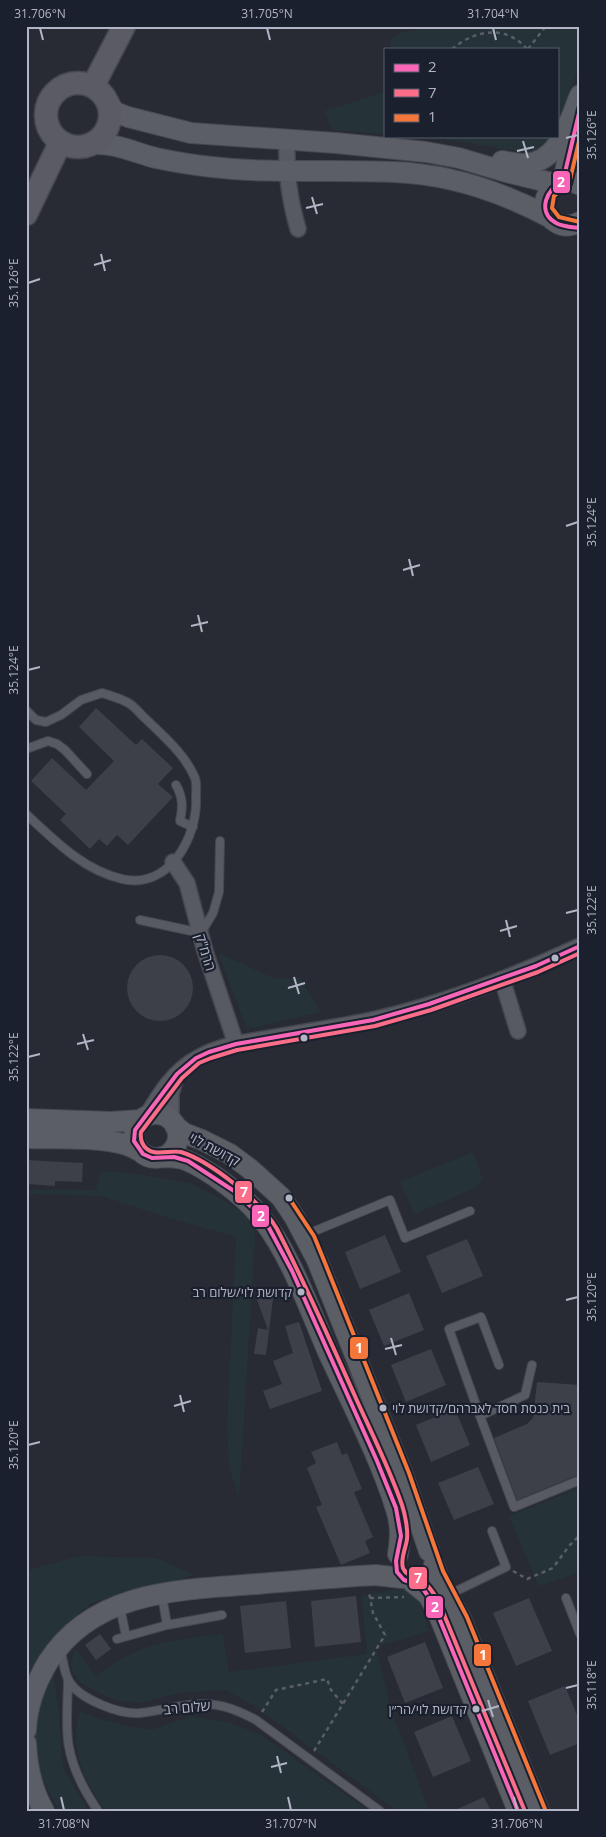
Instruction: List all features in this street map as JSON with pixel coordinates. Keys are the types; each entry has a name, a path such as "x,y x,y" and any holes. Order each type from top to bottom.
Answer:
{"main road":[{"path":"93,86 124,26"},
{"path":"84,83 93,86 102,93 108,103 111,116 109,127 103,137 94,144 82,148 71,147 60,143 53,137 45,116 47,104 52,94 62,86 84,83"},
{"path":"26,214 60,143"}],"street":[{"path":"459,158 500,160 524,164 538,162 552,153 561,141 580,94"},
{"path":"108,103 115,112 128,117 192,133 336,143 426,152 459,158 506,172 566,183"},
{"path":"566,183 580,108"},
{"path":"287,140 286,172 290,200 298,229"},
{"path":"94,144 118,147 186,164 215,168 286,172 395,172 423,174 453,180 500,194 523,203 549,217 554,222 576,225"},
{"path":"549,217 544,202 550,188 566,183"},
{"name":"הרמ\"ק","path":"173,862 187,883 236,1044"},
{"path":"139,1150 134,1141 135,1130 177,1074 196,1058 236,1044 372,1020 429,1004 536,966 580,946"},
{"path":"502,979 518,1030"},
{"path":"26,1138 108,1141 134,1147 147,1156 162,1157 171,1152 178,1137 173,1124 171,1094 177,1074"},
{"path":"26,1119 111,1122 143,1119 157,1115 167,1118 173,1124"},
{"name":"קדושת לוי","path":"173,1124 184,1133 230,1154 256,1173 284,1201 305,1235 317,1260 400,1466 441,1584 461,1619 539,1811"},
{"name":"קדושת לוי","path":"162,1157 174,1157 188,1161 216,1178 248,1202 269,1228 292,1271 396,1508 401,1536 397,1556"},
{"path":"360,1576 382,1567 406,1547 413,1545 423,1547 431,1558 427,1578 408,1586"},
{"path":"397,1556 396,1569 408,1586"},
{"path":"26,1730 29,1708 38,1681 59,1645 80,1626 101,1612 119,1604 162,1593 188,1589 360,1576 384,1576 428,1594 438,1613 518,1811"},
{"path":"26,1743 34,1788 44,1811"}],"lane":[{"path":"26,710 36,720 46,722 61,715 81,700 102,693 130,704 180,753 196,779 197,811 191,835 173,862 156,877 142,880 111,876 82,862 55,842 26,814"},
{"path":"26,749 48,740 57,744 87,774"},
{"path":"176,785 181,793 182,800 180,821 193,826"},
{"path":"140,920 201,933 213,912 219,892 220,841"},
{"path":"305,1235 390,1200 405,1238 470,1210"},
{"path":"499,1364 481,1317 449,1329 514,1507 580,1480"},
{"path":"480,1416 524,1395 532,1365"},
{"path":"448,1595 506,1567 492,1531"},
{"path":"162,1593 167,1625"},
{"path":"566,1598 580,1634"},
{"path":"119,1604 126,1636"},
{"path":"117,1639 167,1625 222,1615"},
{"path":"59,1645 68,1680 68,1746 86,1794 98,1811"},
{"name":"שלום רב","path":"68,1680 76,1689 99,1704 116,1711 138,1713 202,1704 219,1705 240,1712 256,1720 380,1811"}],"path":[{"path":"528,48 546,26"},
{"path":"453,48 469,37 496,32 508,35 522,43 526,48"},
{"path":"506,1567 527,1579 553,1568 569,1546 580,1535"},
{"path":"310,1759 385,1635 373,1613 370,1598 360,1576"},
{"path":"370,1598 408,1586"},
{"path":"256,1720 276,1690 327,1679 331,1690 343,1704"}],"shaded area":[{"path":"437,26 580,26 580,65 558,121 558,48 391,48 390,41 400,33"},
{"path":"384,92 384,134 332,130 324,111"},
{"path":"435,138 551,138 544,149 532,154"},
{"path":"218,953 276,979 300,978 321,1012 247,1029"},
{"path":"473,1152 483,1179 475,1188 414,1214 400,1182"},
{"path":"101,1171 130,1173 190,1183 222,1199 256,1222 239,1498 229,1466 227,1426 236,1237 101,1196 26,1195 26,1189 96,1190"},
{"path":"580,1488 580,1572 539,1586 509,1516"},
{"path":"79,1556 156,1558 195,1575 91,1603 72,1620 58,1643 53,1671 58,1705 63,1769 89,1811 59,1811 26,1746 26,1571"},
{"path":"405,1588 417,1597 429,1631 376,1647 390,1706 429,1811 397,1811 255,1706 226,1690 179,1693 141,1703 119,1701 101,1694 80,1682 73,1673 71,1664 75,1649 96,1676 117,1661 139,1650 180,1639 223,1634 229,1672 367,1654 362,1596"},
{"path":"80,1711 93,1717 151,1730 192,1716 230,1723 260,1734 368,1811 106,1811 91,1787 80,1763 76,1738"}],"building":[{"path":"96,708 136,745 142,739 173,768 158,784 173,797 128,845 117,835 107,846 99,839 90,849 60,820 66,814 31,781 52,758 86,790 114,761 79,727"},
{"path":"160,955 172,958 183,965 190,976 193,988 190,1000 183,1011 172,1018 160,1021 148,1018 137,1011 130,1000 127,988 130,976 137,965 148,958"},
{"path":"26,1160 83,1163 82,1182 55,1181 55,1186 26,1184"},
{"path":"385,1235 401,1272 360,1289 345,1252"},
{"path":"467,1239 483,1276 442,1293 426,1256"},
{"path":"271,1291 273,1299 266,1355 254,1354 258,1328 268,1330 256,1297"},
{"path":"409,1293 424,1330 384,1346 369,1310"},
{"path":"299,1322 322,1391 270,1409 263,1391 282,1384 273,1361 293,1353 285,1326"},
{"path":"431,1349 446,1385 406,1402 391,1365"},
{"path":"537,1382 580,1385 580,1474 517,1500 494,1438 527,1424 533,1418"},
{"path":"455,1409 470,1445 431,1462 416,1425"},
{"path":"337,1442 342,1455 347,1453 362,1489 354,1492 373,1537 365,1541 370,1553 341,1565 316,1507 322,1505 307,1468 316,1463 311,1452"},
{"path":"478,1467 494,1504 454,1520 438,1483"},
{"path":"356,1596 361,1642 315,1647 311,1601"},
{"path":"529,1598 552,1651 516,1666 493,1613"},
{"path":"286,1601 291,1648 245,1653 240,1606"},
{"path":"100,1634 111,1649 96,1660 85,1645"},
{"path":"425,1642 443,1688 405,1703 387,1657"},
{"path":"565,1686 580,1722 580,1743 550,1755 528,1701"},
{"path":"452,1716 471,1761 433,1777 414,1732"},
{"path":"484,1797 491,1811 453,1811"}],"transit line":[{"name":"2","path":"580,109 563,181 557,184 548,194 545,207 546,213 556,223 580,228"},
{"name":"1","path":"580,137 569,184 554,196 552,208 559,217 580,222"},
{"name":"2","path":"518,1811 433,1603 423,1589 416,1584 404,1580 397,1572 396,1561 401,1536 396,1508 292,1271 269,1228 260,1215 234,1191 188,1161 174,1157 152,1158 143,1154 134,1141 135,1130 177,1074 196,1058 209,1052 236,1044 373,1020 429,1004 536,966 580,946"},
{"name":"7","path":"524,1809 438,1600 426,1584 404,1571 402,1561 407,1531 397,1491 317,1311 277,1229 270,1218 248,1195 220,1173 181,1152 150,1151 143,1144 141,1132 182,1078 199,1063 211,1058 237,1050 375,1026 431,1010 538,972 580,953"},
{"name":"1","path":"289,1198 314,1236 409,1473 443,1571 467,1617 545,1809"}],"place":[{"name":"קדושת לוי/שלום רב","path":"301,1292"},
{"name":"בית כנסת חסד לאברהם/קדושת לוי","path":"383,1408"},
{"name":"קדושת לוי/הר״ן","path":"476,1709"}]}
